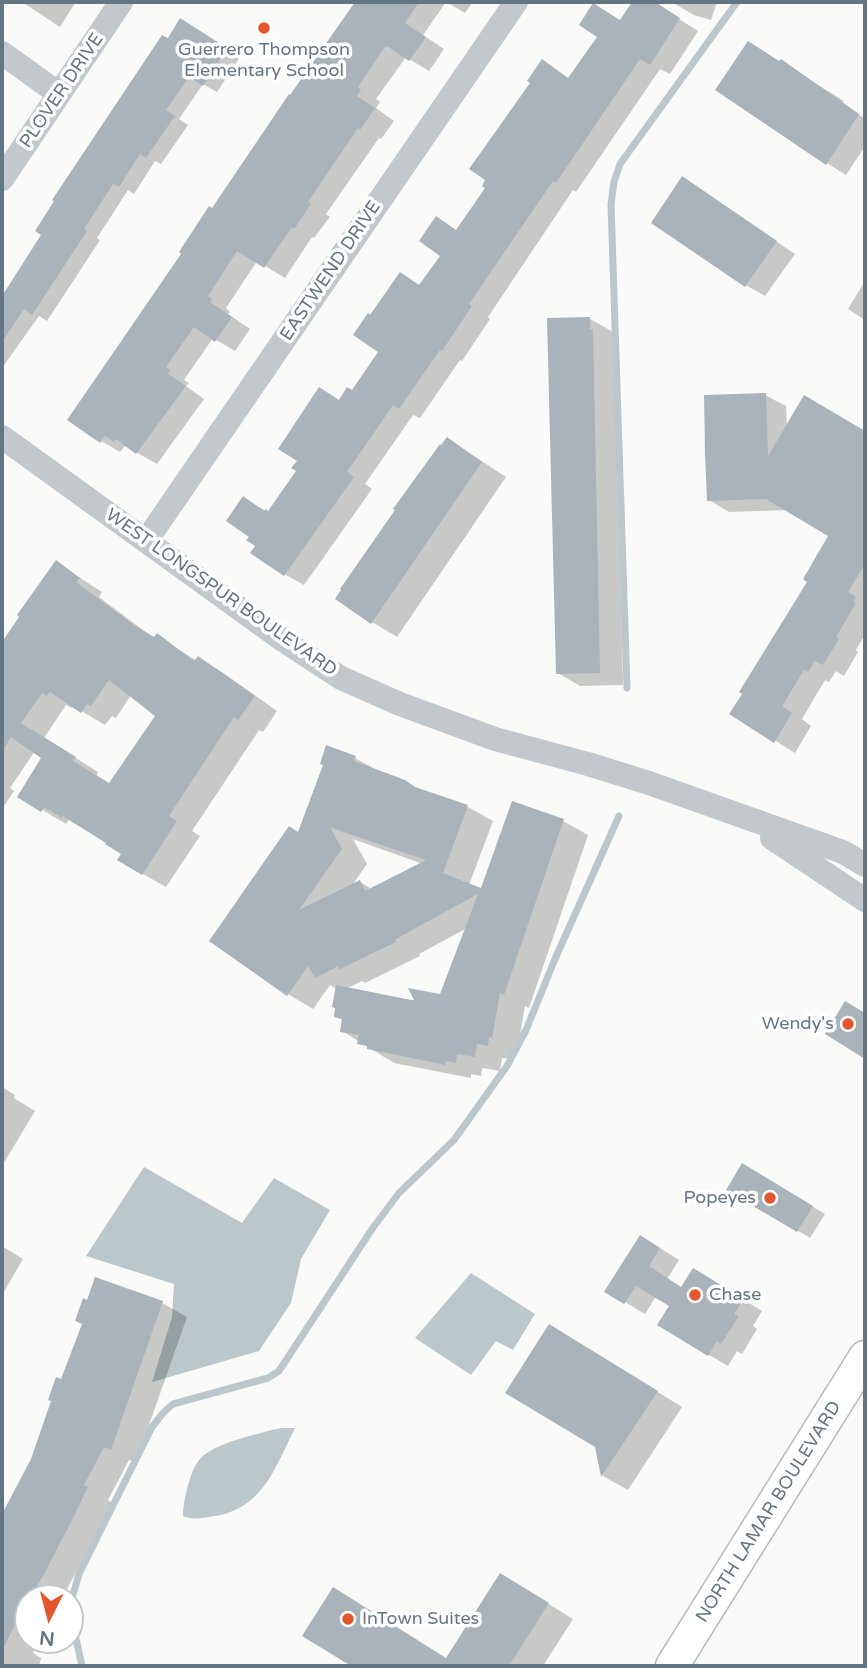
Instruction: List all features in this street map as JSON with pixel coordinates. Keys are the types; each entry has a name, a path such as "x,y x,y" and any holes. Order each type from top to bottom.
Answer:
{"main road":[{"name":"NORTH LAMAR BOULEVARD","path":"672,1666 865,1357"}],"street":[{"name":"PLOVER DRIVE","path":"2,179 121,2"},
{"name":"EASTWEND DRIVE","path":"146,541 516,2"},
{"path":"2,53 59,94"},
{"name":"WEST LONGSPUR BOULEVARD","path":"2,437 341,678 400,704 495,739 589,764 844,852 865,864"},
{"name":"WEST LONGSPUR BOULEVARD","path":"733,813 825,871 865,900"}],"shaded area":[{"path":"144,1167 242,1223 274,1178 330,1210 301,1259 291,1303 259,1351 152,1382 172,1317 174,1284 86,1256"},
{"path":"471,1273 535,1314 513,1350 496,1341 471,1375 415,1338"},
{"path":"281,1428 295,1428 273,1473 254,1497 227,1513 199,1518 183,1516 193,1470 206,1453 226,1443"}],"building":[{"path":"355,2 419,2 405,23 426,37 409,61 387,46 384,48 358,87 361,90 357,96 375,108 360,130 358,128 308,202 311,204 264,268 237,251 208,296 212,299 210,302 232,317 215,342 194,327 166,367 170,370 168,374 186,386 136,454 116,439 114,442 105,436 100,443 67,420 181,254 179,252 209,206 212,208"},
{"path":"632,2 655,2 680,18 650,65 640,59 469,304 472,306 442,351 440,350 399,409 393,405 347,472 354,477 284,576 250,553 255,546 246,540 249,537 226,521 243,496 268,511 296,471 291,468 297,461 278,449 319,387 339,400 347,387 352,390 378,352 353,335 400,272 419,285 440,256 419,241 436,216 456,230 485,188 482,186 485,180 469,169 530,83 527,81 542,59 568,78 597,37 579,25 593,3 620,20"},
{"path":"180,18 227,48 203,86 189,77 166,110 175,116 146,158 140,154 119,187 113,184 84,229 87,231 32,315 24,309 2,342 2,296 41,235 35,231 54,201 52,200 162,35 168,38"},
{"path":"748,41 779,61 781,59 859,114 826,165 715,90"},
{"path":"682,176 777,241 745,287 651,223"},
{"path":"590,317 590,329 593,329 600,673 556,674 547,318"},
{"path":"766,393 768,456 804,395 865,431 865,564 848,592 856,597 853,601 856,603 823,665 815,661 808,672 804,670 782,706 792,713 774,743 729,714 742,694 739,692 807,582 803,579 828,536 766,499 707,501 705,454 704,395"},
{"path":"447,437 482,462 371,624 335,599 395,510 393,509"},
{"path":"56,560 80,578 76,582 134,625 154,637 157,633 194,661 198,656 255,696 238,720 234,717 169,816 177,821 142,875 117,860 121,854 63,816 62,818 44,807 41,812 17,797 41,758 11,737 2,752 2,642 19,617 17,615","holes":["109,680 155,716 109,783 73,761 76,757 21,723 42,693 47,696 50,692 81,713 87,704 91,706"]},
{"path":"326,745 356,756 354,761 405,780 415,787 468,805 443,873 481,888 512,801 564,819 504,995 500,993 492,1038 489,1037 488,1046 477,1044 475,1057 457,1054 456,1063 446,1061 446,1065 367,1049 367,1046 357,1044 359,1035 340,1032 342,1019 334,1017 335,1008 332,1007 336,985 411,1000 414,1000 408,988 440,994 478,894 403,935 395,940 396,942 338,970 339,966 315,978 308,966 287,996 209,941 289,826 298,832 323,765 320,764","holes":["330,827 426,860 365,891 360,880 299,910 342,849"]},
{"name":"Wendy's","path":"845,1001 865,1013 865,1059 825,1034"},
{"name":"Popeyes","path":"742,1163 813,1206 797,1232 726,1190"},
{"name":"Chase","path":"640,1235 660,1248 649,1266 681,1287 693,1268 744,1299 734,1314 739,1316 721,1344 717,1341 708,1356 657,1325 669,1306 636,1286 624,1304 604,1292"},
{"path":"95,1277 163,1301 111,1450 104,1447 84,1485 88,1487 38,1584 14,1584 14,1627 2,1651 2,1514 31,1459 51,1401 48,1400 56,1377 61,1379 82,1324 75,1321 83,1298 87,1300"},
{"path":"549,1324 658,1391 601,1477 595,1447 505,1393"},
{"name":"InTown Suites","path":"500,1573 549,1603 509,1666 351,1666 302,1636 333,1587 446,1658"}],"waterway":[{"path":"627,688 611,204 614,182 620,164 737,2"},
{"path":"76,1584 152,1427 163,1413 173,1404 268,1378 279,1371 372,1229 399,1193 454,1140 507,1066 526,1030 619,816"},
{"path":"79,1654 82,1666"}],"place":[{"name":"Guerrero Thompson Elementary School","path":"264,28"},
{"name":"Wendy's","path":"848,1024"},
{"name":"Popeyes","path":"770,1198"},
{"name":"Chase","path":"695,1295"},
{"name":"InTown Suites","path":"348,1619"}]}
